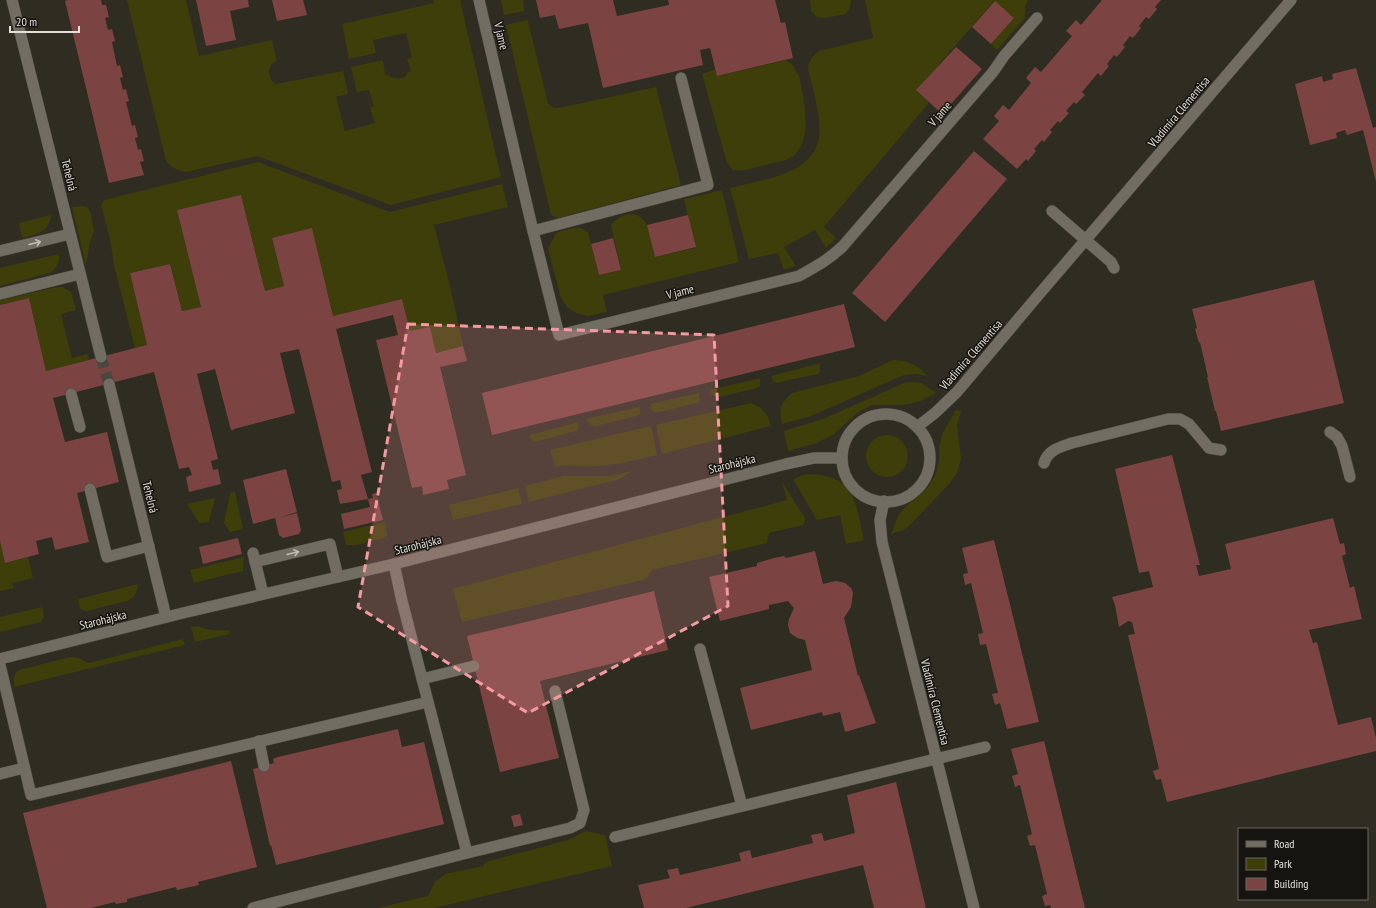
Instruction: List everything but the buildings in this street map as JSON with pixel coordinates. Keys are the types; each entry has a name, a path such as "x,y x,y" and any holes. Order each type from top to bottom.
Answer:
{"street":[{"name":"Tehelná","path":"12,0 101,356"},
{"name":"V jame","path":"479,0 559,335 799,276 817,267 843,246 993,72 1004,56 1036,18"},
{"name":"Vladimíra Clementisa","path":"917,427 935,413 957,392 1291,0"},
{"path":"533,231 708,185 681,78"},
{"path":"1052,211 1112,262 1114,268"},
{"path":"0,251 70,234"},
{"path":"0,294 80,274"},
{"name":"Tehelná","path":"109,384 166,617"},
{"path":"71,394 80,427"},
{"path":"886,414 903,418 917,427 926,440 929,464 924,479 913,492 907,496 892,501 884,501 867,497 854,488 845,474 842,458 843,449 849,433 858,424 869,417 886,414"},
{"path":"1044,463 1050,453 1058,448 1072,443 1168,419 1180,419 1189,424 1209,448 1221,450"},
{"path":"1330,432 1338,437 1342,446 1350,477"},
{"name":"Starohájska","path":"0,659 166,617 394,564 786,464 814,458 842,458"},
{"path":"90,489 107,557 149,546"},
{"name":"Vladimíra Clementisa","path":"884,501 880,520 882,542 935,758 974,908"},
{"path":"263,594 254,558 330,544 338,577"},
{"path":"394,564 422,680 467,853"},
{"path":"700,649 742,806"},
{"path":"0,665 31,795 428,702"},
{"path":"422,680 474,666"},
{"path":"253,908 570,828 580,823 584,810 555,690"},
{"path":"259,741 264,766"},
{"path":"615,837 985,747"},
{"path":"0,774 24,768"}],"highlighted area":[{"path":"408,324 714,335 728,606 528,713 358,607"}],"green space":[{"path":"127,0 186,0 199,56 272,40 277,61 269,68 269,75 276,84 343,71 348,94 336,97 345,131 375,123 370,108 374,106 369,90 357,92 351,67 383,60 385,74 400,78 405,77 411,70 407,59 412,57 406,33 373,40 376,53 349,59 342,24 434,3 433,0 460,0 501,177 391,205 257,156 186,172 175,168 166,161"},
{"path":"501,0 523,0 524,11 504,15"},
{"path":"810,0 851,0 850,8 846,14 825,18 817,17 811,11"},
{"path":"865,0 1029,0 1025,6 1025,18 997,50 991,44 1014,18 994,1 917,90 929,102 928,104 824,227 836,238 826,248 815,230 784,247 796,266 784,270 778,253 749,259 730,188 790,171 808,159 815,150 819,140 820,129 817,107 808,68 809,63 813,56 819,51 873,38"},
{"path":"526,20 528,21 548,103 553,107 559,108 656,87 681,185 558,218 551,215 506,25"},
{"path":"786,60 794,66 799,75 805,107 805,129 803,140 799,149 792,157 784,160 746,170 733,170 727,163 702,74 716,69 718,76"},
{"path":"258,162 390,212 502,184 508,207 434,225 450,285 463,346 436,353 430,327 410,331 402,299 333,316 312,229 272,238 284,286 265,291 241,196 177,210 201,307 182,311 170,264 130,273 147,345 135,348 114,265 110,239 101,205 104,200"},
{"path":"722,190 739,262 603,295 607,312 588,316 576,313 567,307 561,298 548,249 556,233 577,227 583,229 588,233 599,275 621,270 611,225 618,219 625,215 632,214 643,219 647,225 651,237 655,257 695,248 684,199"},
{"path":"72,207 87,207 90,211 94,231 90,242 86,265"},
{"path":"51,215 50,221 45,229 32,236 22,238 19,223"},
{"path":"59,254 58,265 50,273 0,286 0,268"},
{"path":"57,287 63,287 71,292 76,310 61,314 72,358 87,354 89,360 46,371 29,298 0,305 0,300"},
{"path":"893,360 912,364 928,376 917,374 904,375 811,416 782,424 781,407 792,393 859,376"},
{"path":"820,363 820,372 818,374 776,383 773,382 771,376"},
{"path":"760,378 760,386 757,388 719,397 712,395 710,390"},
{"path":"904,383 922,383 936,393 921,401 903,405 872,405 857,413 833,435 814,444 788,451 784,431 823,419"},
{"path":"699,393 700,401 697,403 659,412 654,412 651,410 650,404"},
{"path":"751,403 759,407 764,412 768,417 771,426 662,454 656,425"},
{"path":"640,407 640,414 636,416 596,426 591,425 586,419"},
{"path":"956,410 961,411 957,425 961,459 957,473 949,484 907,528 891,534 898,516 906,506 928,487 936,474 942,434"},
{"path":"578,422 579,427 576,431 535,442 531,440 530,435"},
{"path":"651,426 657,455 611,465 565,465 555,467 550,450"},
{"path":"883,435 891,435 899,438 905,444 908,456 905,468 899,474 891,477 883,477 875,474 869,468 866,460 866,452 869,444 875,438"},
{"path":"633,471 620,479 529,502 525,486 564,476 609,476"},
{"path":"807,474 829,477 844,485 848,489 856,505 864,540 846,544 840,515 817,520 793,479"},
{"path":"782,482 805,518 805,522 803,525 769,533 767,543 652,570 647,579 462,622 453,589 787,500"},
{"path":"518,488 522,504 453,520 449,505"},
{"path":"235,492 243,529 230,532 224,523 230,493"},
{"path":"215,498 209,522 199,523 187,504"},
{"path":"385,522 387,535 384,538 357,545 346,545 343,532"},
{"path":"0,541 5,563 28,557 33,578 14,583 12,582 14,588 0,591"},
{"path":"244,557 243,571 194,583 190,570"},
{"path":"138,584 135,594 127,601 86,611 80,608 78,599"},
{"path":"42,607 44,617 41,622 0,632 0,617"},
{"path":"198,626 213,630 229,630 230,634 195,642 191,627"},
{"path":"183,639 185,645 14,687 14,677 19,670 70,657 79,658 89,663"},
{"path":"586,831 605,835 612,866 434,908 377,908 428,896 435,882 445,874 483,866 486,862 568,840"}],"tunnel":[{"path":"101,357 109,384"}]}
